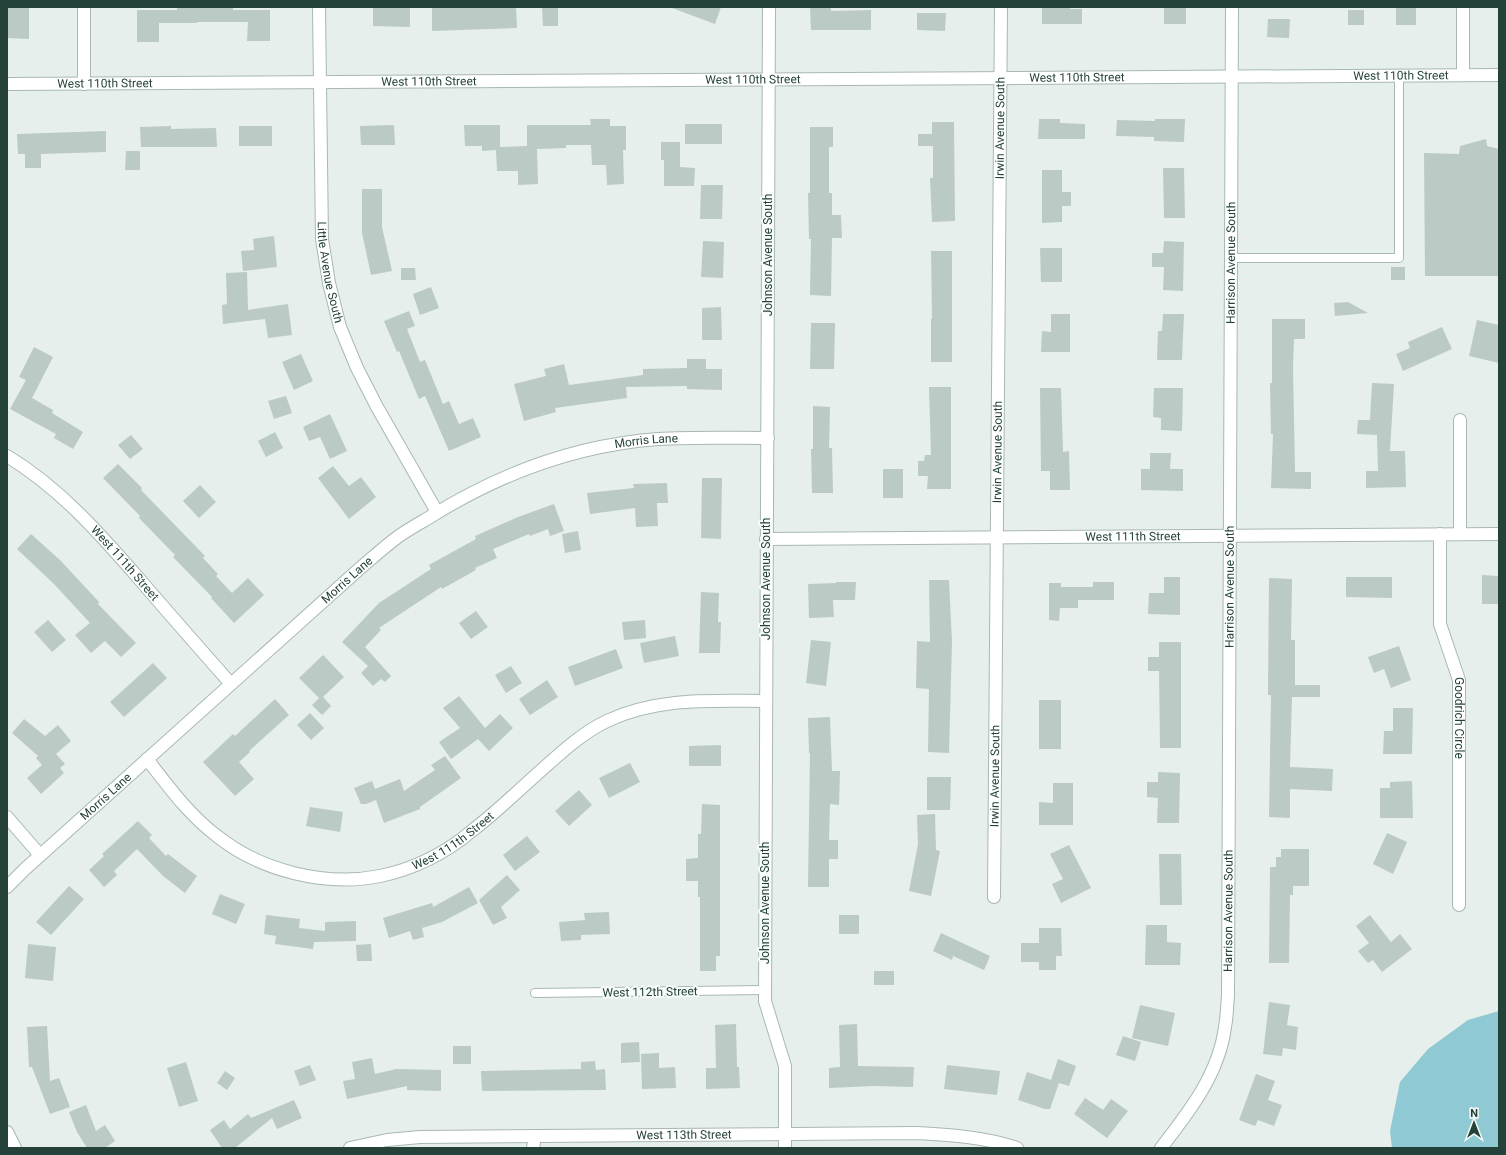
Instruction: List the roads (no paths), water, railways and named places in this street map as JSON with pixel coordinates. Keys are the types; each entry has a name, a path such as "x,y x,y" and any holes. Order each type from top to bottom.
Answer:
{"street":[{"path":"84,7 84,84"},
{"name":"Little Avenue South","path":"320,7 322,239 329,283 340,327 357,368 437,512"},
{"name":"Johnson Avenue South","path":"769,7 765,1001 786,1066 785,1148"},
{"name":"Irwin Avenue South","path":"994,897 1001,7"},
{"name":"Harrison Avenue South","path":"1161,1148 1188,1113 1205,1087 1217,1058 1225,1028 1228,996 1232,7"},
{"path":"1463,7 1463,75"},
{"name":"West 110th Street","path":"7,84 1499,75"},
{"path":"1460,420 1460,534"},
{"name":"Morris Lane","path":"7,887 146,759 357,571 400,536 447,505 497,480 548,461 602,447 657,440 768,438"},
{"name":"West 111th Street","path":"7,456 25,467 64,499 100,534 231,684"},
{"name":"Goodrich Circle","path":"1440,534 1440,624 1459,680 1459,905"},
{"name":"West 111th Street","path":"766,538 1499,534"},
{"name":"West 111th Street","path":"146,759 191,813 217,837 246,855 285,870 311,876 346,879 380,876 414,866 444,851 473,831 577,739 607,721 640,709 674,702 766,701"},
{"path":"7,817 40,855"},
{"path":"7,1132 14,1148"},
{"name":"West 113th Street","path":"350,1148 387,1140 420,1137 917,1133 963,1136 1007,1144 1017,1148"},
{"path":"533,1148 535,1136"}],"lane":[{"path":"1231,258 1398,258 1399,75"},
{"name":"West 112th Street","path":"535,993 765,990"}],"water":[{"path":"1499,1011 1499,1148 1392,1148 1390,1131 1400,1082 1428,1049 1468,1020"}]}
